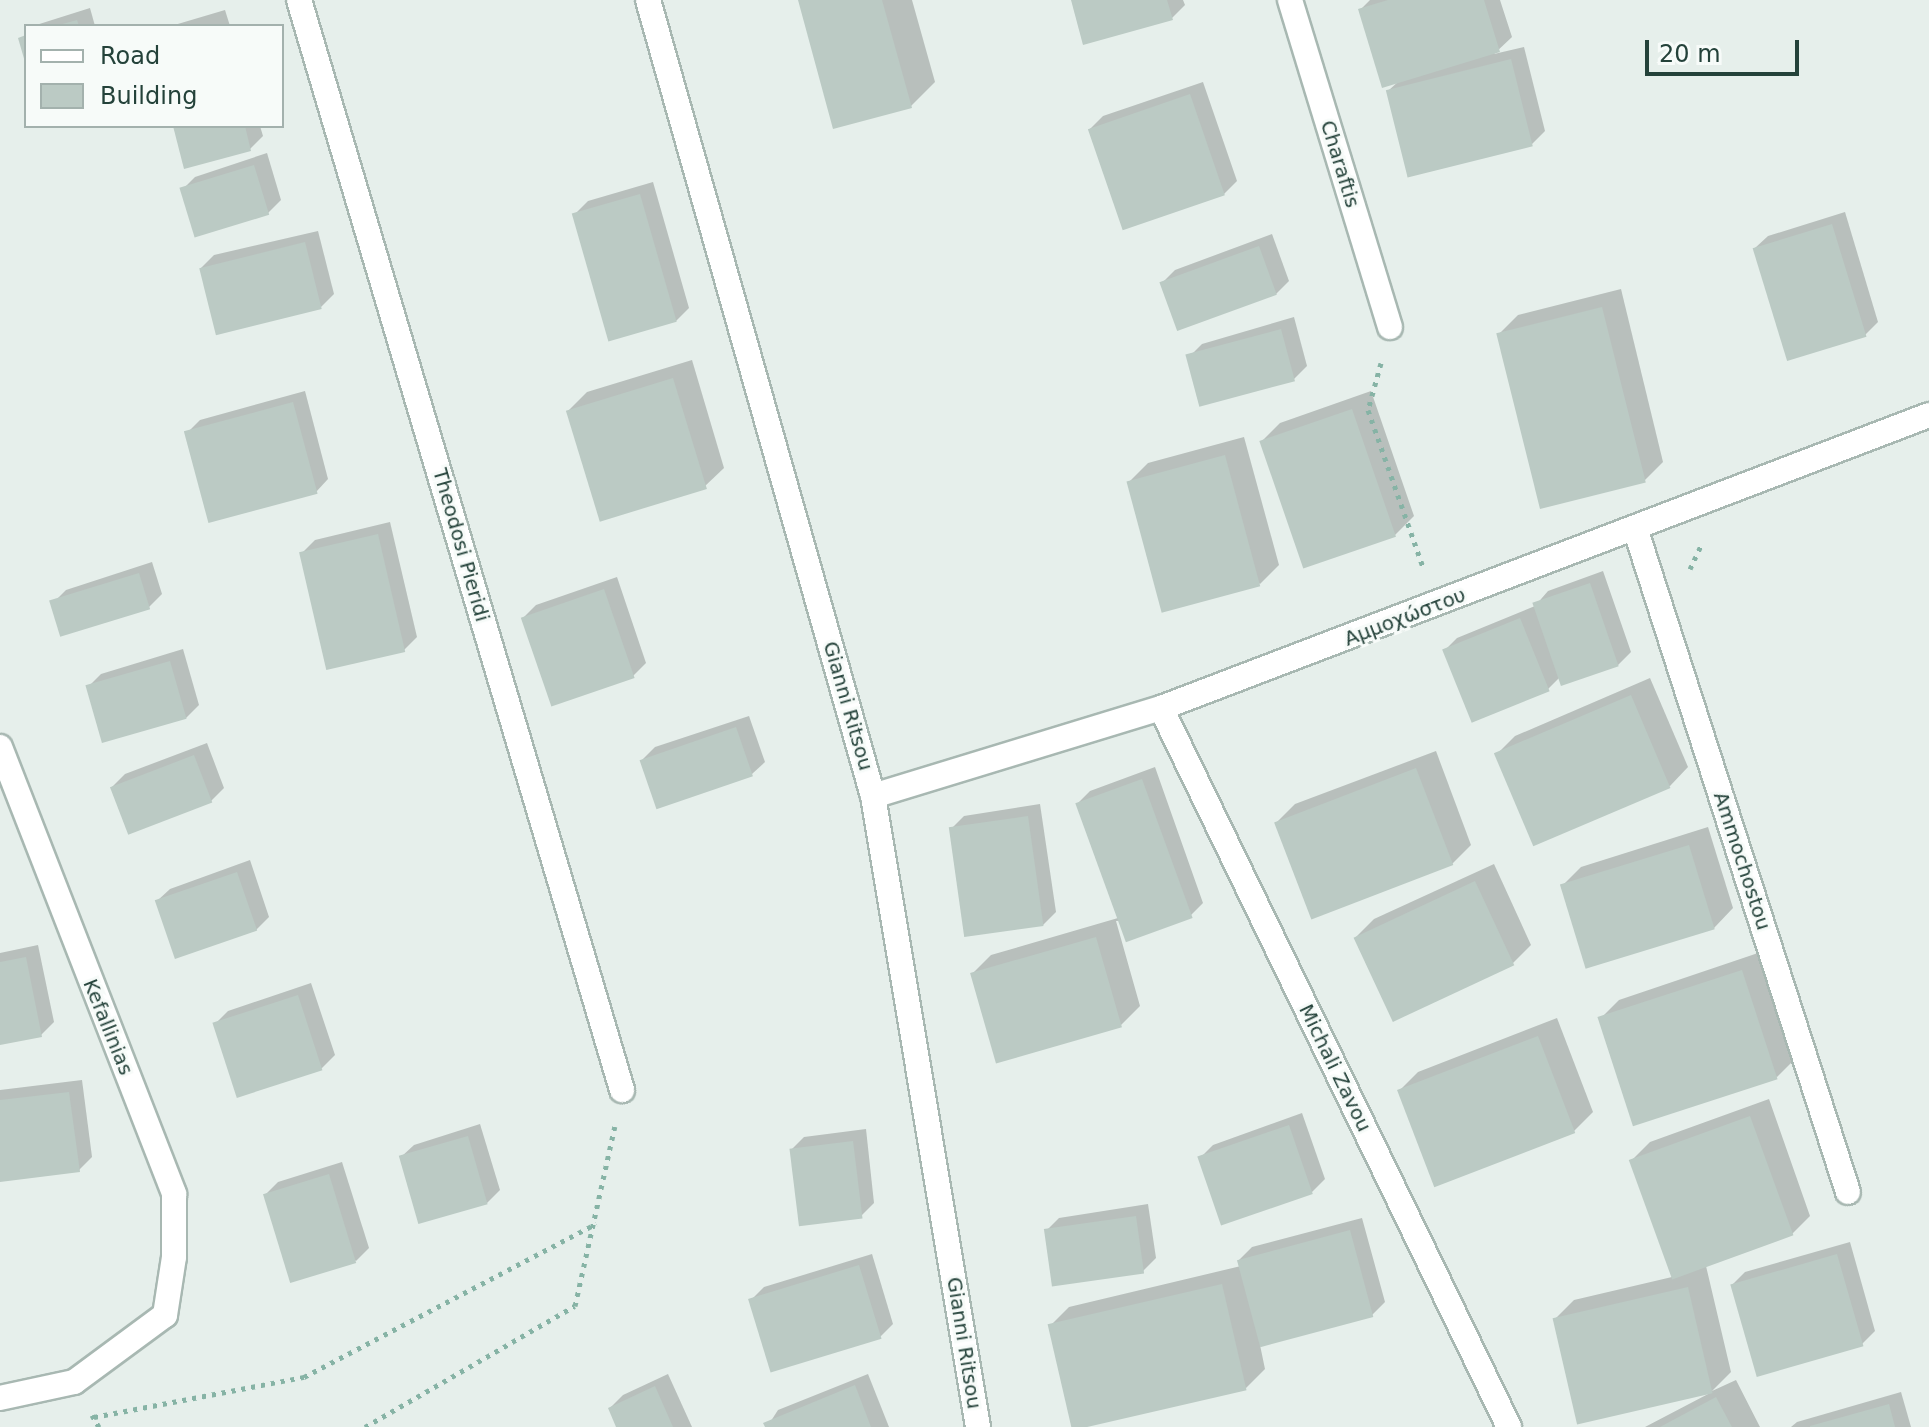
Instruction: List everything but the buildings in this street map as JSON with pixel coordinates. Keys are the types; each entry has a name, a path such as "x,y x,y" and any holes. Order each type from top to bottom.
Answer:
{"street":[{"name":"Theodosi Pieridi","path":"299,0 622,1090"},
{"name":"Gianni Ritsou","path":"648,0 873,796 978,1427"},
{"name":"Charaftis","path":"1290,0 1390,327"},
{"name":"Αμμοχώστου","path":"873,796 1161,708 1636,531 1929,415"},
{"name":"Ammochostou","path":"1636,531 1848,1192"},
{"name":"Michali Zavou","path":"1161,708 1509,1427"},
{"name":"Kefallinias","path":"0,747 5,779 174,1194 174,1257 165,1315 74,1382 0,1398"}],"path":[{"path":"1390,327 1368,410 1436,605"},
{"path":"1660,605 1687,595 1691,562 1707,534"},
{"path":"365,1427 575,1306 596,1224 622,1090"},
{"path":"93,1417 304,1377 596,1224"}]}
